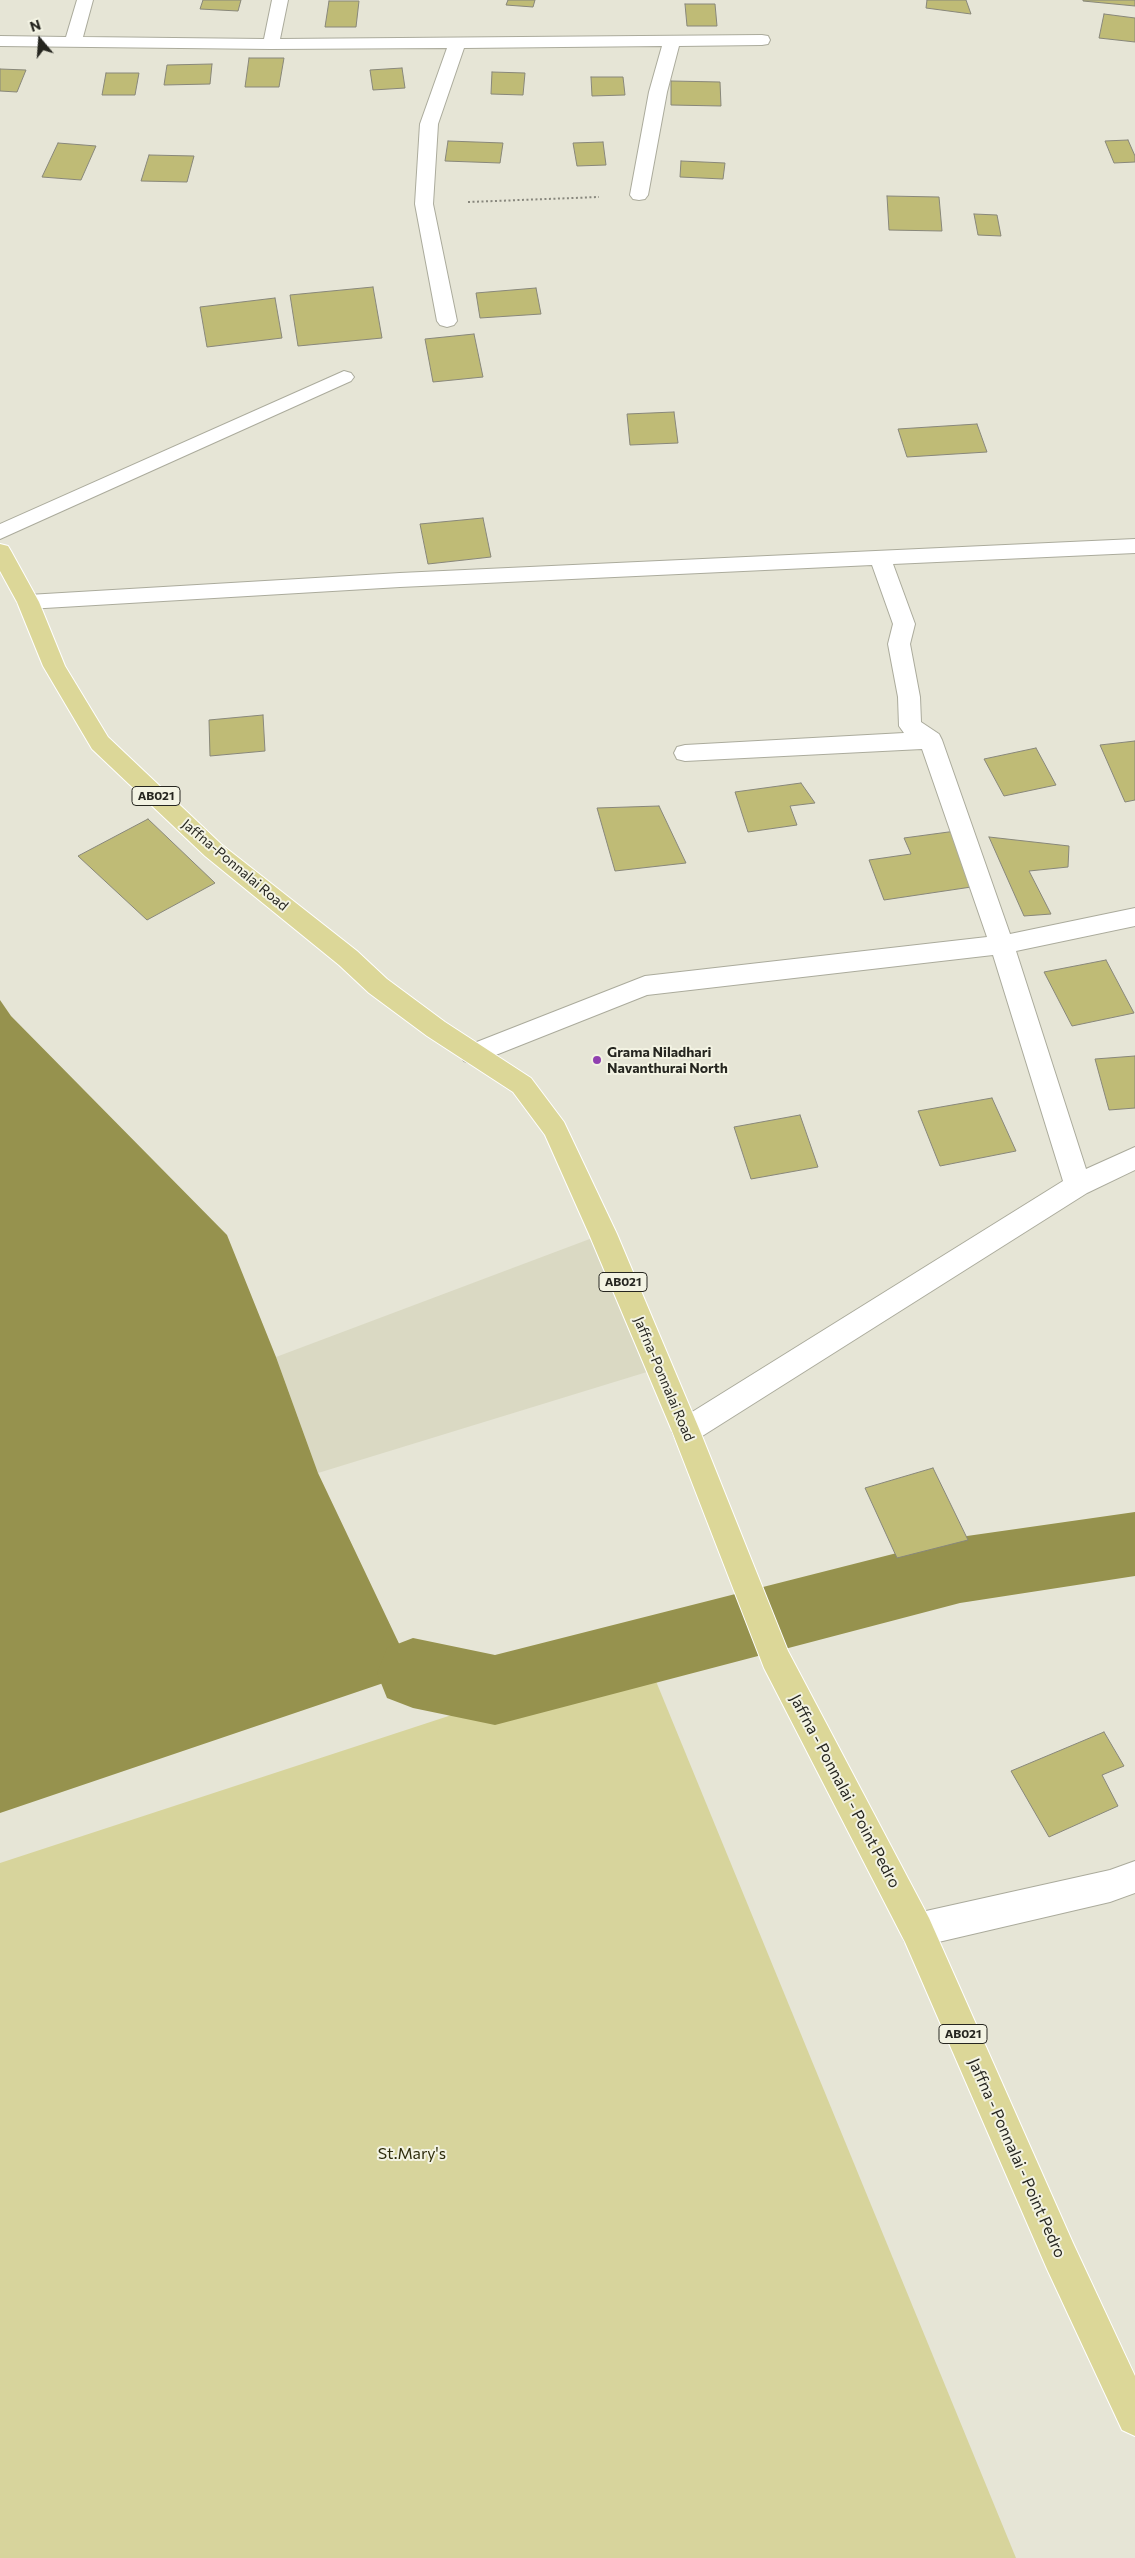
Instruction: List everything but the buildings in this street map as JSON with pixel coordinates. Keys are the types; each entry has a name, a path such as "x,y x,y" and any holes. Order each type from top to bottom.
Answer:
{"main road":[{"name":"Jaffna-Ponnalai Road","path":"0,551 28,602 54,666 100,743 213,850 348,958 378,986 436,1029 522,1085 555,1128 603,1234 686,1431 775,1658"},
{"name":"Jaffna - Ponnalai - Point Pedro","path":"775,1658 917,1930 1060,2256 1135,2417"}],"street":[{"path":"73,42 85,0"},
{"path":"271,44 280,0"},
{"path":"0,41 271,44 762,40"},
{"path":"639,195 658,92 672,41"},
{"path":"447,321 424,204 429,124 456,42"},
{"path":"0,532 344,377"},
{"path":"28,602 400,580 1135,546"},
{"path":"880,559 904,624 899,644 909,697 910,726 930,740 1002,945 1078,1185"},
{"path":"685,753 930,740"},
{"path":"473,1054 645,986 1002,945 1135,917"},
{"path":"686,1431 1078,1185 1135,1158"},
{"path":"917,1930 1110,1886 1135,1877"}],"path":[{"path":"424,204 639,195"}],"shaded area":[{"path":"0,1000 11,1016 227,1235 276,1357 318,1473 413,1673 0,1813"},
{"path":"603,1234 660,1368 318,1473 276,1357"}],"green space":[{"name":"St.Mary's","path":"644,1652 1016,2558 0,2558 0,1863"}],"waterway":[{"path":"413,1673 495,1690 960,1570 1135,1544"}],"place":[{"name":"Grama Niladhari Navanthurai North","path":"597,1060"}]}
